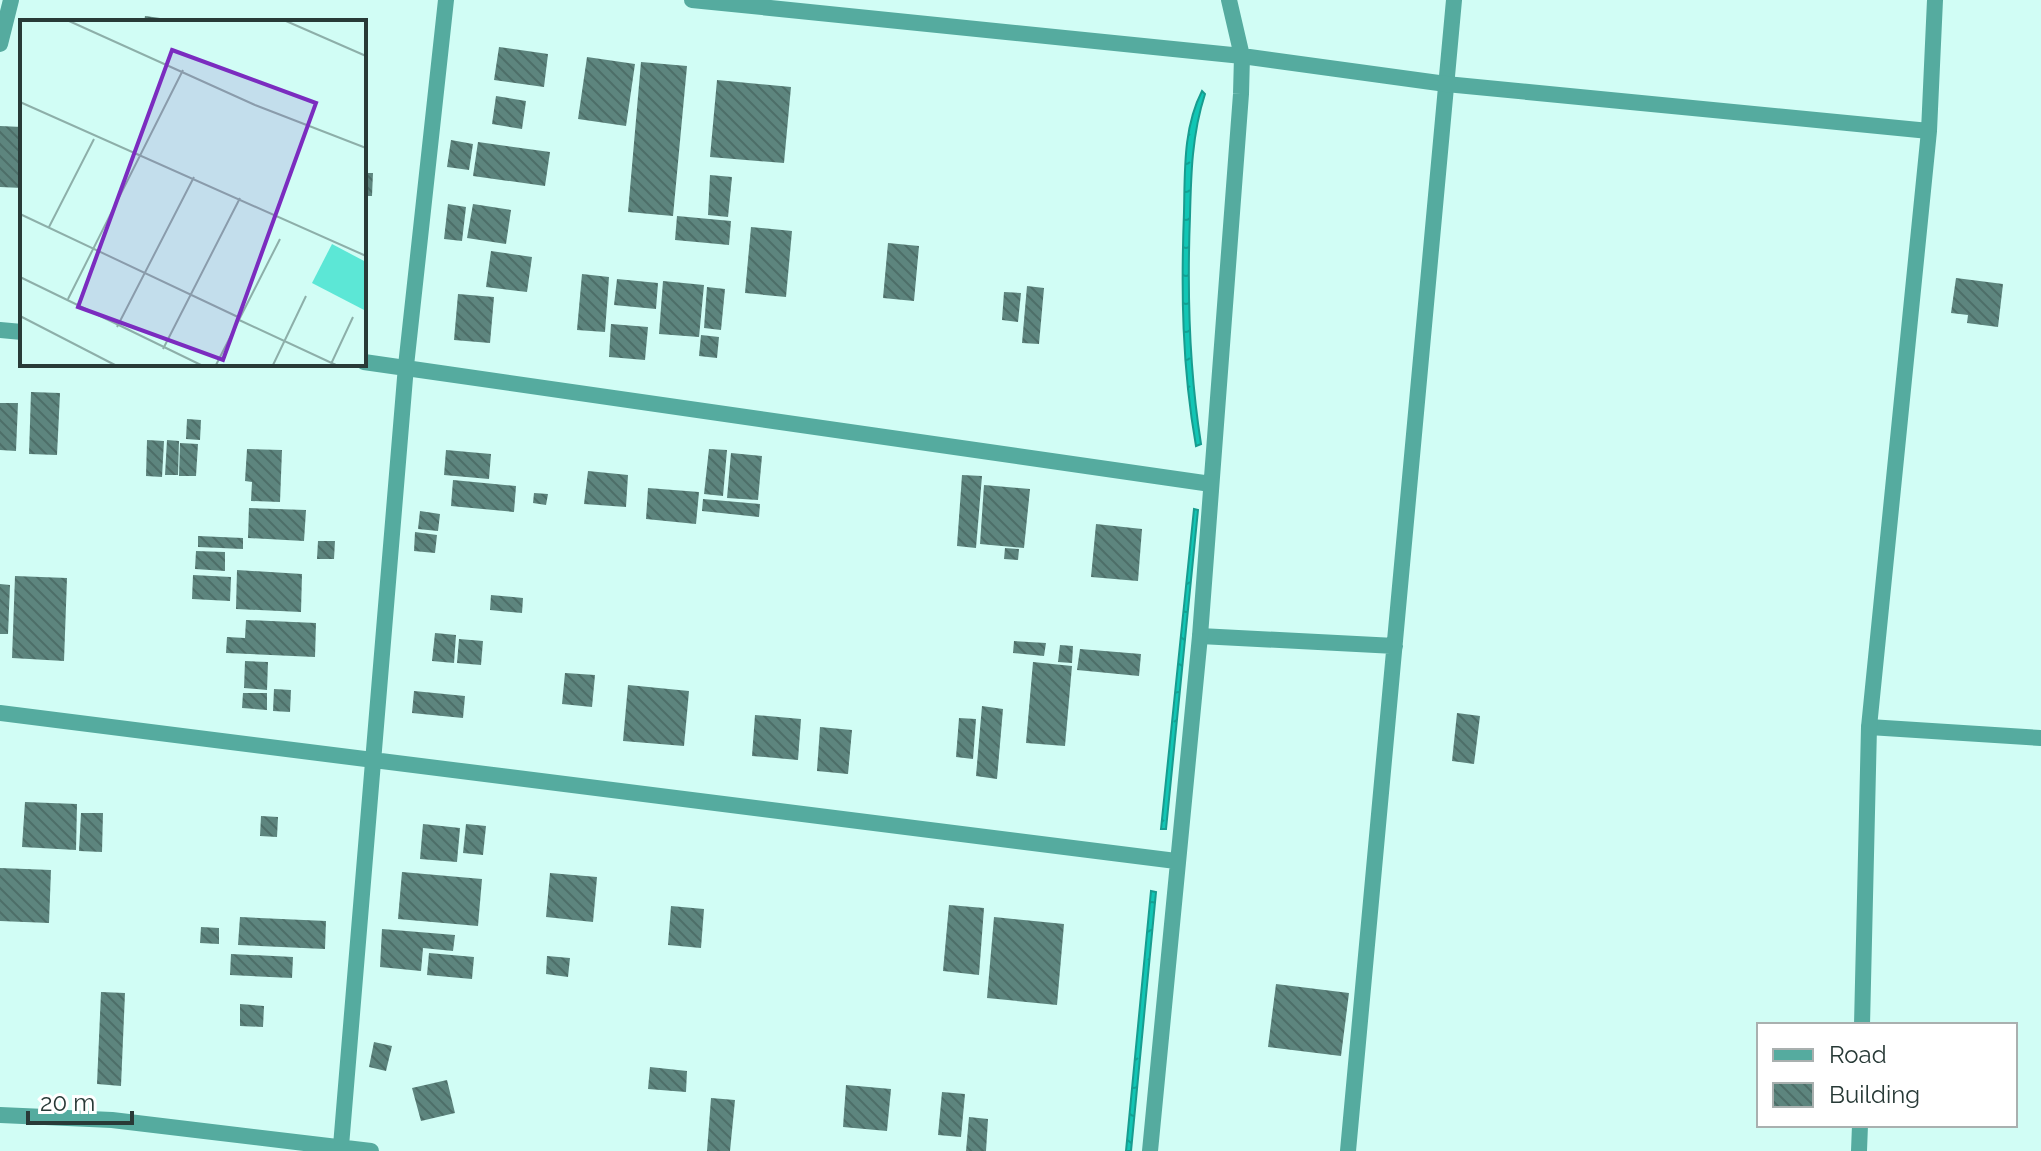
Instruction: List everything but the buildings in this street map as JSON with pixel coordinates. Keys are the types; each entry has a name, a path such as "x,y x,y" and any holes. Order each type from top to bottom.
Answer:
{"street":[{"path":"0,44 11,0"},
{"path":"341,1146 406,366 446,0"},
{"path":"692,0 1242,56 1446,84 1929,131"},
{"path":"1150,1151 1200,636 1242,56 1229,0"},
{"path":"1348,1151 1454,0"},
{"path":"1862,1023 1869,727 1929,131 1935,0"},
{"path":"0,330 20,332"},
{"path":"366,362 1211,484"},
{"path":"1200,636 1395,646"},
{"path":"0,713 1176,861"},
{"path":"1869,727 2041,738"},
{"path":"0,1115 112,1120 318,1148 341,1146 371,1151"},
{"path":"1859,1151 1860,1127"}],"water":[{"path":"1202,91 1205,94 1193,154 1189,245 1191,359 1201,444 1196,446 1185,358 1183,241 1186,150 1191,120"},
{"path":"1194,509 1198,510 1166,829 1161,829"},
{"path":"1151,891 1156,892 1131,1151 1126,1151"}]}
